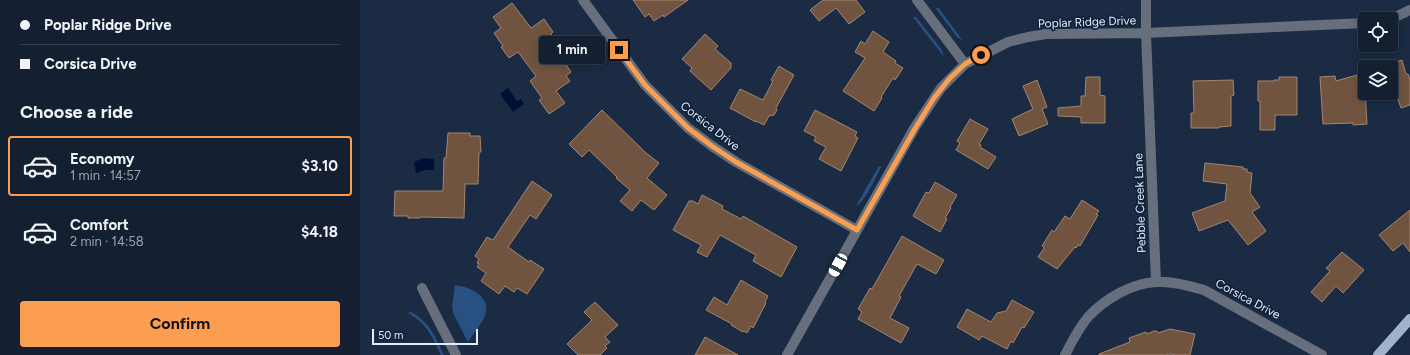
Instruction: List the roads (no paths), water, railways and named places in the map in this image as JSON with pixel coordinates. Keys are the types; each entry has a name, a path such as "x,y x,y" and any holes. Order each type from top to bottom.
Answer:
{"main road":[{"path":"1378,355 1410,319"}],"street":[{"name":"Corsica Drive","path":"583,0 645,85 688,128 736,162 857,230"},
{"path":"917,0 965,64"},
{"name":"Pebble Creek Lane","path":"1146,0 1156,282"},
{"path":"1398,16 1410,10"},
{"name":"Poplar Ridge Drive","path":"787,355 927,108 942,88 965,64 1008,42 1046,34 1146,33 1358,23"},
{"name":"Corsica Drive","path":"1156,282 1184,284 1204,290 1322,355"},
{"path":"1065,355 1089,316 1103,304 1116,295 1134,287 1156,282"},
{"path":"422,288 456,355"}]}
